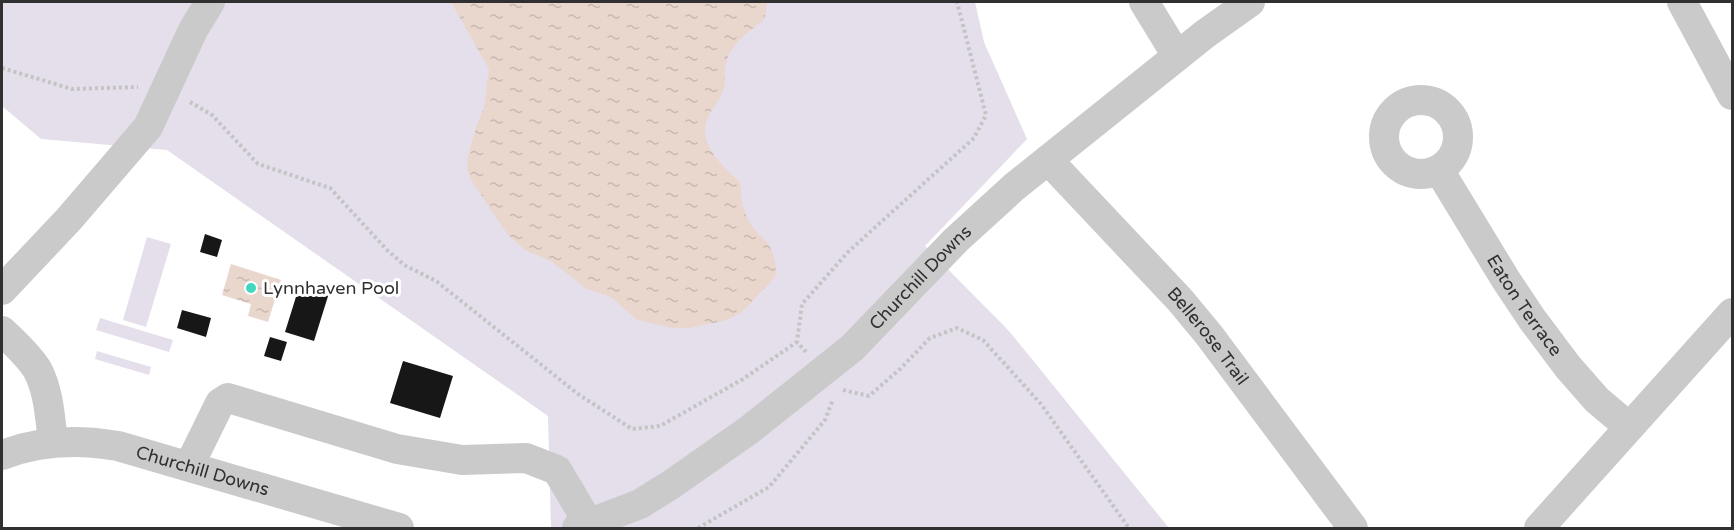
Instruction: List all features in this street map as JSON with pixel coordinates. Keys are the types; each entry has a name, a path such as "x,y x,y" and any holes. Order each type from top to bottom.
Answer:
{"street":[{"path":"2,290 69,219 148,126 193,30 210,2"},
{"path":"1144,2 1178,56"},
{"name":"Churchill Downs","path":"583,526 639,504 672,484 749,430 837,360 882,319 987,210 1178,56 1250,2"},
{"path":"1682,2 1732,95"},
{"name":"Bellerose Trail","path":"1047,160 1202,326 1353,528"},
{"name":"Eaton Terrace","path":"1439,170 1532,319 1568,367 1597,400 1629,427"},
{"path":"1539,528 1732,312"},
{"path":"2,331 37,369 47,395 53,442"},
{"path":"189,466 220,403 228,398 397,448 462,460 526,458 557,470 583,526"},
{"name":"Churchill Downs","path":"2,455 53,442 93,442 118,446 399,528"}],"path":[{"path":"2,68 72,89 167,88 212,115 258,164 330,188 387,250 404,265 436,281 578,394 632,429 660,426 743,378 797,342 802,304 849,250 974,138 986,115 957,2"},
{"path":"698,528 769,487 825,420 837,389 869,396 930,338 957,328 983,340 1041,404 1129,528"}],"shaded area":[{"path":"2,2 975,2 984,42 1027,139 925,246 1009,331 1169,528 551,528 548,416 167,150 41,139 2,106"},
{"path":"147,237 171,244 146,327 123,320"},
{"path":"100,318 173,340 169,352 96,330"},
{"path":"97,351 151,367 149,375 95,359"}],"water":[{"path":"451,2 767,2 765,18 742,38 728,56 724,88 709,115 705,135 713,153 740,182 742,203 747,218 771,248 775,263 775,277 742,312 727,320 689,328 673,328 637,320 611,297 587,289 551,261 525,250 508,235 471,180 467,168 477,124 484,108 489,69"},
{"name":"Lynnhaven Pool","path":"231,264 281,280 268,322 248,316 251,304 222,295"}],"building":[{"path":"205,234 222,240 217,257 200,252"},
{"path":"300,284 329,293 314,341 285,332"},
{"path":"182,310 211,318 206,337 177,328"},
{"path":"270,337 287,342 281,361 264,356"},
{"path":"403,361 453,376 440,418 390,403"}],"place":[{"name":"Lynnhaven Pool","path":"251,288"}]}
